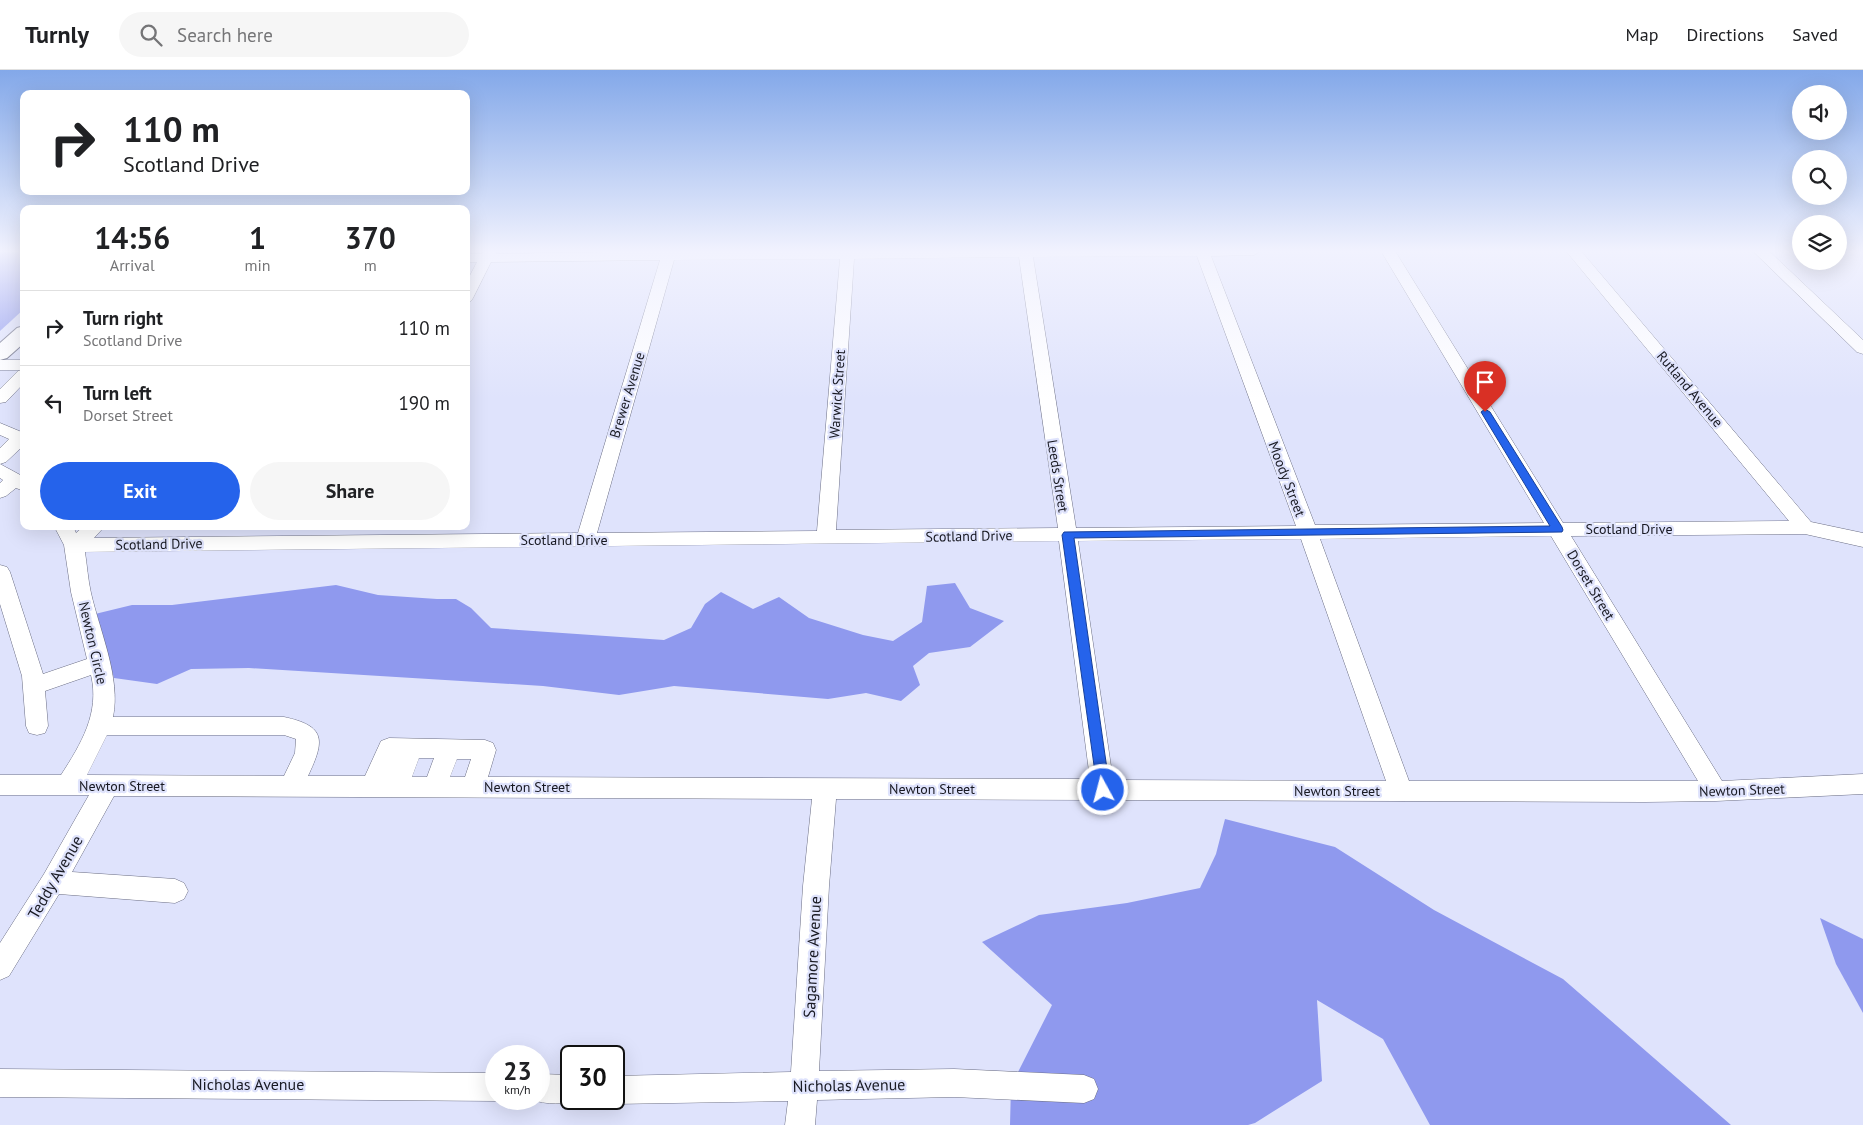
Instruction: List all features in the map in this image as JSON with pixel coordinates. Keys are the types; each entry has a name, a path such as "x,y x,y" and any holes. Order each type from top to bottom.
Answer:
{"street":[{"name":"Brewer Avenue","path":"585,540 655,300"},
{"name":"Warwick Street","path":"826,537 844,300"},
{"name":"Leeds Street","path":"1032,300 1068,535 1103,790"},
{"name":"Moody Street","path":"1220,300 1308,532 1401,791"},
{"name":"Dorset Street","path":"1417,300 1716,791"},
{"name":"Rutland Avenue","path":"1614,300 1805,527"},
{"path":"1811,300 1863,349"},
{"path":"0,365 20,365"},
{"path":"0,398 20,378"},
{"path":"0,428 20,438"},
{"path":"0,458 20,439"},
{"path":"0,492 13,478"},
{"name":"Scotland Drive","path":"74,545 342,534 585,540 1805,527 1863,540"},
{"name":"Newton Circle","path":"65,530 74,545 81,592 103,682 104,706 100,726 88,753 68,785"},
{"path":"74,545 91,530"},
{"path":"0,572 35,686 37,726"},
{"path":"35,686 99,663"},
{"path":"100,726 284,726 298,729 306,735 308,740 307,750 291,786"},
{"path":"372,787 389,748 485,750 473,787"},
{"path":"397,787 412,748"},
{"path":"435,787 449,749"},
{"name":"Newton Street","path":"0,785 1716,791 1863,784"},
{"name":"Teddy Avenue","path":"0,967 53,882 107,786"},
{"name":"Sagamore Avenue","path":"800,1125 816,886 825,788"},
{"path":"53,882 175,891"},
{"name":"Nicholas Avenue","path":"0,1083 485,1087"},
{"name":"Nicholas Avenue","path":"625,1090 954,1083 1084,1089"}],"shaded area":[{"path":"0,300 20,300 20,313 0,331"},
{"path":"955,583 970,608 1004,621 970,647 929,653 913,666 920,685 901,701 866,693 828,699 674,686 619,695 543,686 249,668 191,669 157,684 114,678 95,614 132,605 172,605 336,585 378,595 456,599 471,608 491,628 664,640 691,628 705,604 721,592 753,609 779,597 809,618 863,635 893,641 922,622 927,586"},
{"path":"1225,819 1335,847 1434,910 1563,979 1731,1125 1430,1125 1383,1039 1317,1000 1322,1081 1255,1123 1248,1125 1010,1125 1011,1086 1052,1005 982,942 1039,915 1127,903 1200,888 1216,854"},
{"path":"1820,918 1863,939 1863,1013 1836,964"}],"route":[{"path":"1103,790 1068,535 1558,530 1485,412"}]}
